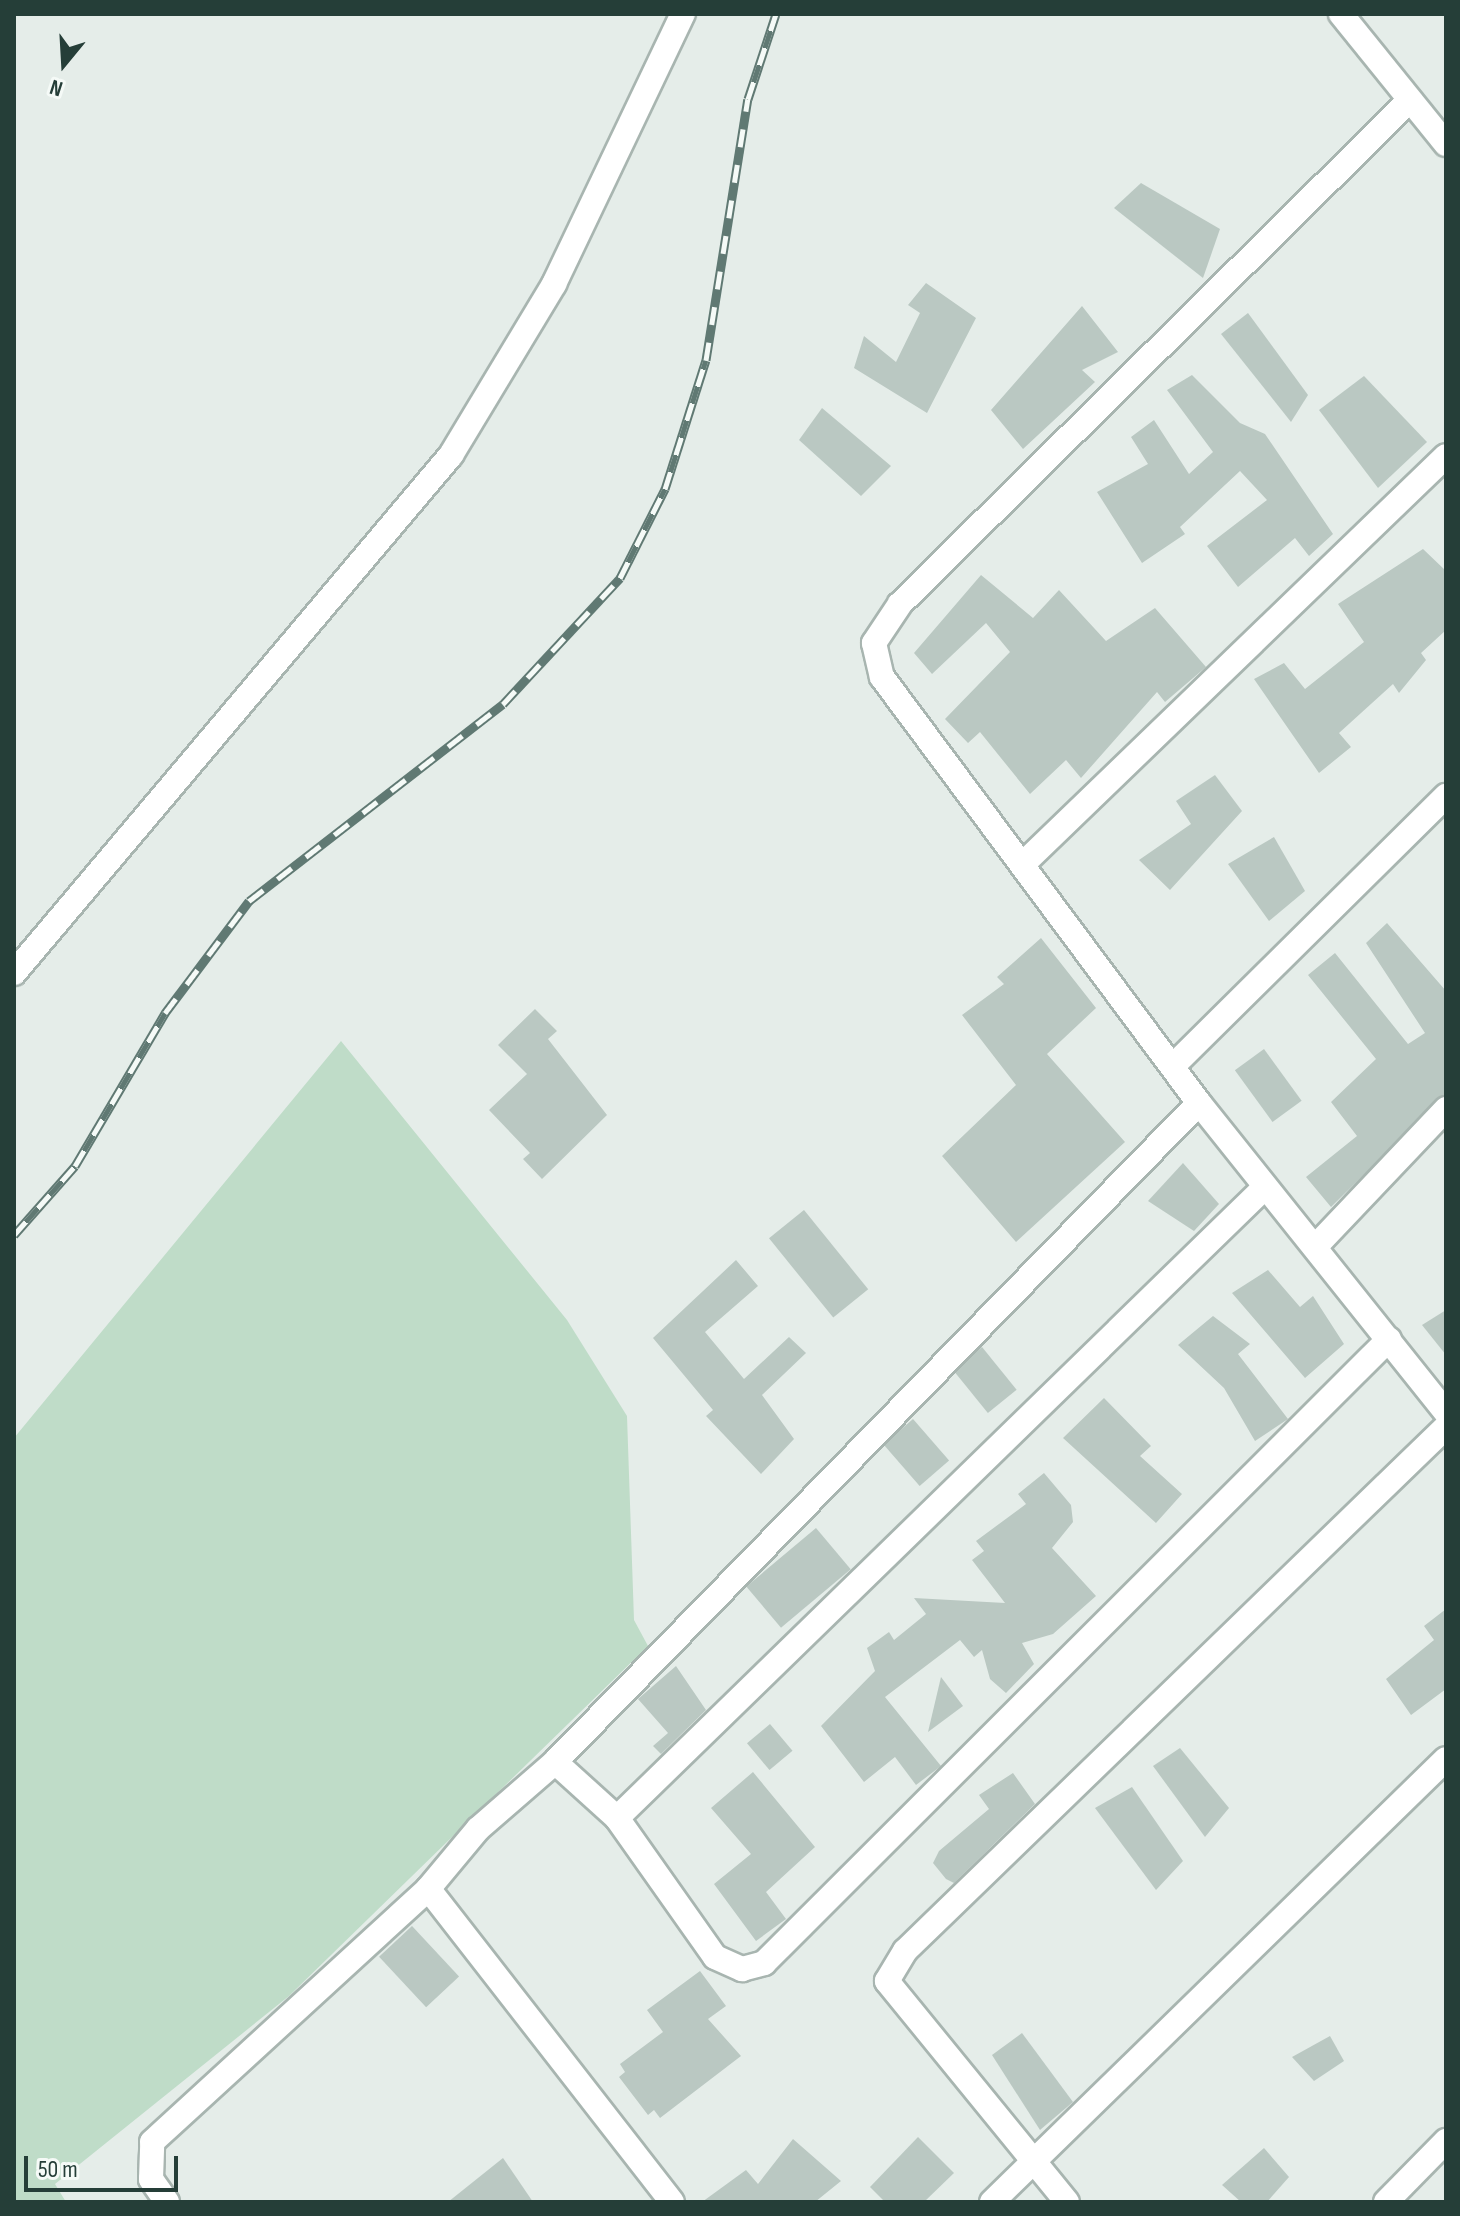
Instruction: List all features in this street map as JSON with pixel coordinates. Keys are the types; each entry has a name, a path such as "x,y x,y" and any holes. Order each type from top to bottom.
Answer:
{"street":[{"path":"14,973 451,455 554,284 683,14"},
{"path":"1341,14 1446,144"},
{"path":"1410,100 900,604 874,643 882,677 1176,1063 1199,1103 1446,1412"},
{"path":"1024,863 1446,456"},
{"path":"1176,1063 1446,796"},
{"path":"167,2202 151,2179 152,2142 428,1889 478,1829 555,1762 1199,1103"},
{"path":"1316,1246 1446,1109"},
{"path":"617,1818 1265,1187"},
{"path":"555,1762 617,1818 715,1957 742,1969 764,1963 1389,1339"},
{"path":"1067,2202 1037,2161 887,1981 905,1951 1446,1427"},
{"path":"992,2202 1446,1759"},
{"path":"428,1889 672,2202"},
{"path":"1386,2202 1446,2141"}],"green space":[{"path":"341,1041 567,1320 627,1416 634,1620 648,1646 289,1996 55,2184 66,2202 14,2202 14,1438"}],"building":[{"path":"1141,183 1220,229 1203,278 1114,208"},
{"path":"926,283 976,318 927,413 854,368 864,336 896,362 920,313 908,305"},
{"path":"1082,306 1118,352 1082,370 1095,382 1023,449 991,410"},
{"path":"1248,313 1308,395 1291,422 1221,334"},
{"path":"1192,375 1240,423 1265,434 1333,534 1309,556 1295,538 1238,587 1207,546 1267,500 1240,471 1180,527 1185,534 1142,563 1097,492 1148,464 1131,437 1154,420 1189,474 1213,452 1167,390"},
{"path":"1364,376 1427,442 1378,488 1319,410"},
{"path":"822,408 891,466 861,496 799,440"},
{"path":"1423,549 1446,571 1446,630 1421,653 1426,660 1399,693 1393,684 1339,733 1351,747 1319,773 1254,679 1284,663 1305,689 1364,642 1338,604"},
{"path":"981,575 1033,618 1059,590 1106,641 1155,608 1206,667 1165,702 1157,692 1081,778 1066,760 1030,794 980,732 968,743 945,719 1010,652 986,623 932,674 914,653"},
{"path":"1215,775 1242,811 1170,890 1139,860 1191,824 1176,801"},
{"path":"1274,837 1305,891 1269,921 1228,864"},
{"path":"1387,923 1446,991 1446,1094 1331,1207 1306,1177 1357,1136 1331,1102 1376,1059 1308,975 1335,953 1408,1044 1425,1033 1366,943"},
{"path":"1041,938 1096,1008 1047,1054 1125,1142 1016,1242 942,1156 1016,1085 962,1015 1004,984 997,977"},
{"path":"535,1009 557,1031 548,1039 607,1115 542,1179 523,1159 530,1153 489,1110 527,1074 498,1045"},
{"path":"1264,1049 1302,1101 1272,1122 1235,1070"},
{"path":"1183,1163 1219,1204 1194,1231 1148,1201"},
{"path":"804,1210 868,1289 833,1318 769,1238"},
{"path":"736,1260 758,1286 705,1332 744,1379 789,1337 806,1353 762,1395 794,1439 761,1474 706,1416 713,1410 653,1338"},
{"path":"1268,1270 1300,1307 1313,1296 1344,1344 1305,1378 1232,1293"},
{"path":"1446,1310 1446,1355 1422,1325"},
{"path":"1213,1316 1250,1344 1238,1354 1288,1419 1255,1441 1224,1388 1178,1345"},
{"path":"982,1347 1017,1390 988,1413 953,1370"},
{"path":"1104,1398 1151,1446 1140,1456 1182,1494 1156,1523 1063,1438"},
{"path":"913,1419 949,1461 920,1486 884,1445"},
{"path":"1044,1473 1071,1505 1073,1522 1052,1548 1096,1596 1053,1634 1022,1643 1034,1664 1006,1693 990,1679 982,1650 974,1657 960,1640 885,1697 941,1766 916,1785 895,1757 864,1782 821,1726 875,1671 867,1648 889,1632 894,1640 926,1614 914,1598 1005,1603 972,1560 984,1551 976,1541 1026,1504 1018,1494"},
{"path":"816,1528 851,1569 781,1628 746,1586"},
{"path":"1446,1609 1446,1689 1411,1715 1386,1679 1434,1640 1424,1626"},
{"path":"676,1666 706,1710 661,1754 653,1746 668,1733 638,1699"},
{"path":"941,1677 963,1706 928,1732"},
{"path":"770,1724 792,1751 770,1770 747,1743"},
{"path":"1180,1748 1229,1808 1205,1837 1153,1766"},
{"path":"753,1772 815,1847 766,1892 786,1919 756,1941 714,1884 751,1854 711,1808"},
{"path":"1013,1773 1035,1804 954,1883 946,1879 933,1863 939,1851 989,1809 979,1795"},
{"path":"1132,1787 1183,1861 1156,1890 1095,1808"},
{"path":"412,1926 459,1976 426,2007 379,1957"},
{"path":"700,1971 726,2006 708,2019 741,2056 660,2118 654,2110 648,2115 619,2077 625,2072 620,2064 663,2032 647,2010"},
{"path":"1022,2033 1073,2102 1040,2130 992,2055"},
{"path":"1330,2036 1344,2061 1314,2081 1292,2057"},
{"path":"918,2137 954,2173 924,2202 885,2202 870,2187"},
{"path":"793,2139 841,2181 815,2202 702,2202 746,2170 758,2184"},
{"path":"1264,2148 1289,2177 1267,2202 1241,2202 1222,2185"},
{"path":"503,2158 533,2202 448,2202"}],"railway":[{"path":"14,1235 75,1166 165,1013 249,901 503,704 620,578 665,489 706,360 748,99 776,14"}]}
